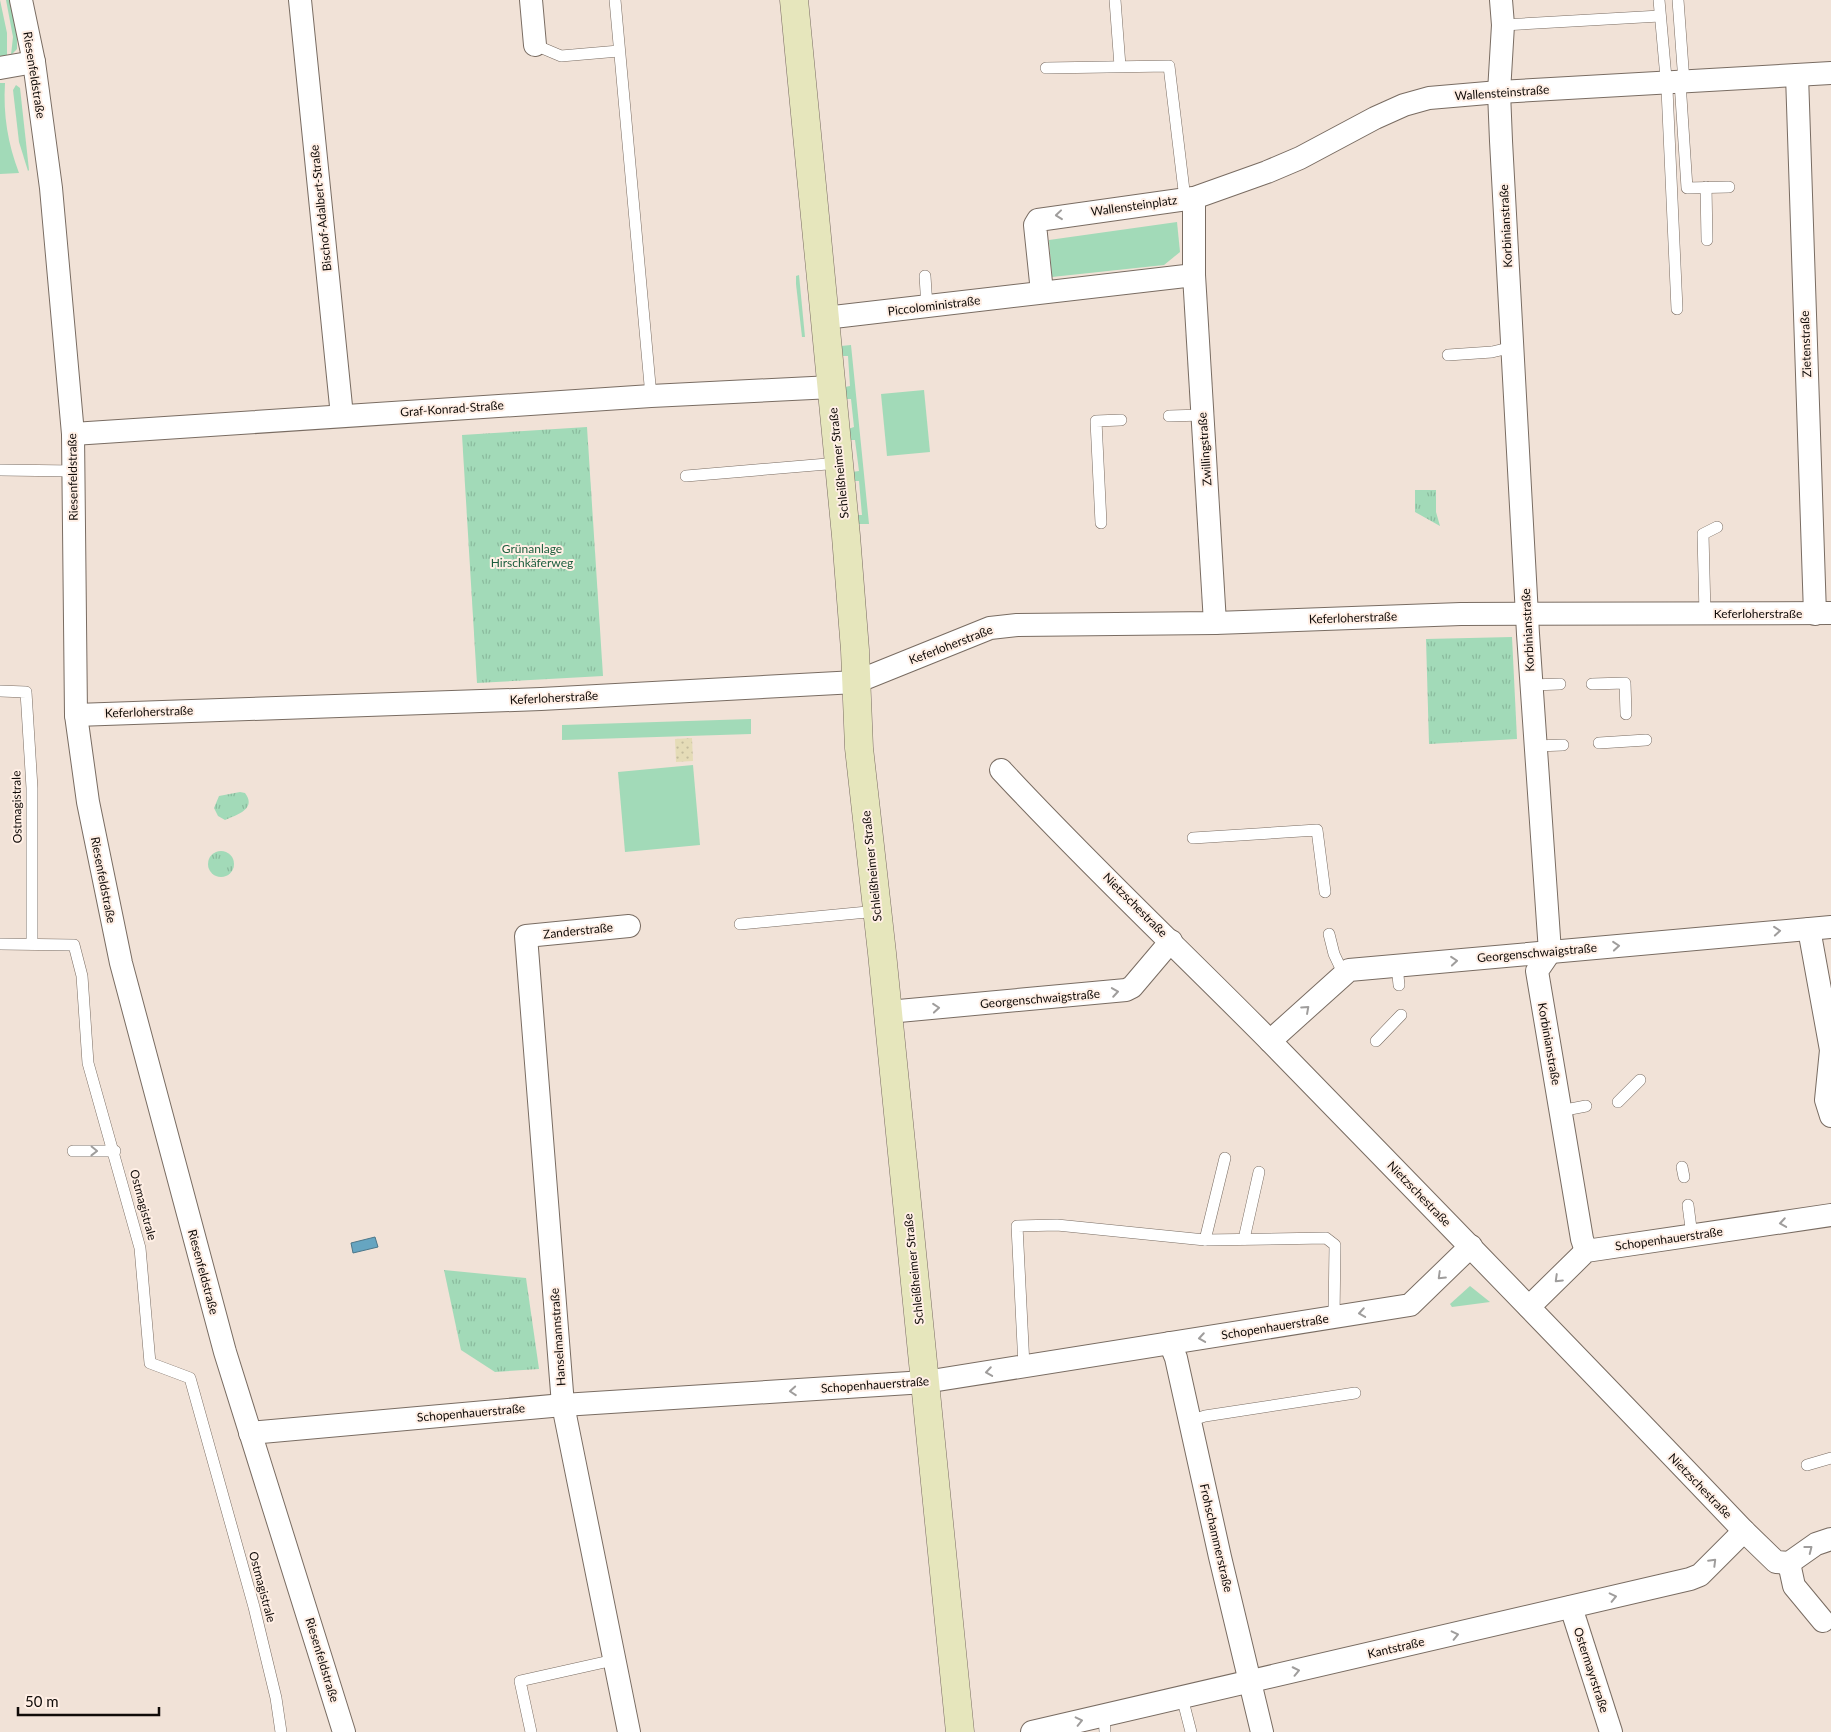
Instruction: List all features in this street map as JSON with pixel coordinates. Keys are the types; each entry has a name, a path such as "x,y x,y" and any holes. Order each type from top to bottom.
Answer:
{"main road":[{"name":"Schleißheimer Straße","path":"794,0 839,463 856,682 859,748 878,911 960,1732"}],"street":[{"name":"Riesenfeldstraße","path":"21,0 34,62 51,188 73,434 76,715 88,802 121,963 225,1352 344,1732"},
{"name":"Bischof-Adalbert-Straße","path":"300,0 342,416"},
{"path":"531,0 535,45"},
{"name":"Korbinianstraße","path":"1501,0 1503,25 1499,92 1527,615 1550,952 1537,971 1582,1239 1586,1252"},
{"path":"0,68 34,62"},
{"name":"Wallensteinstraße","path":"1189,199 1300,158 1375,118 1404,105 1433,98 1499,92 1831,73"},
{"name":"Zietenstraße","path":"1797,75 1823,613"},
{"name":"Wallensteinplatz","path":"1042,292 1035,225 1038,220 1189,199 1194,275"},
{"path":"1042,292 1194,275"},
{"name":"Zwillingstraße","path":"1194,275 1215,623"},
{"name":"Piccoloministraße","path":"825,318 1042,292"},
{"name":"Graf-Konrad-Straße","path":"73,434 832,386"},
{"name":"Keferloherstraße","path":"76,715 541,699 856,682 990,628 1017,624 1215,623 1408,616 1823,613"},
{"name":"Nietzschestraße","path":"1001,770 1036,808 1171,941 1470,1246 1744,1531 1776,1562 1789,1563"},
{"name":"Zanderstraße","path":"526,936 629,926"},
{"name":"Georgenschwaigstraße","path":"1270,1042 1349,970 1398,976 1550,952 1831,927"},
{"path":"1808,929 1831,1050 1826,1100 1831,1116"},
{"name":"Hanselmannstraße","path":"526,936 563,1405 629,1732"},
{"name":"Georgenschwaigstraße","path":"888,1012 1126,990 1132,987 1171,941"},
{"name":"Schopenhauerstraße","path":"1586,1252 1831,1215"},
{"name":"Schopenhauerstraße","path":"250,1433 563,1405 925,1382 1410,1305 1470,1246"},
{"path":"1529,1307 1586,1252"},
{"name":"Frohschammerstraße","path":"1170,1343 1176,1358 1262,1732"},
{"name":"Kantstraße","path":"1032,1732 1105,1724 1182,1697 1695,1577 1744,1531"},
{"path":"1824,1621 1794,1586 1789,1563 1816,1544 1831,1538"},
{"name":"Ostermayrstraße","path":"1571,1607 1611,1732"}],"lane":[{"path":"614,0 651,396"},
{"path":"1115,0 1120,66"},
{"path":"1659,0 1660,16 1676,82 1687,188 1729,186"},
{"path":"1677,309 1676,82 1678,0"},
{"path":"1503,25 1660,16"},
{"path":"535,45 561,56 618,51"},
{"path":"1046,68 1169,66 1189,199"},
{"path":"1706,188 1707,240"},
{"path":"925,276 928,306"},
{"path":"1448,355 1492,352 1513,348"},
{"path":"1169,416 1203,415"},
{"path":"1101,523 1096,421 1121,420"},
{"path":"686,476 839,463"},
{"path":"0,470 74,471"},
{"path":"1705,614 1703,534 1717,527"},
{"path":"1592,684 1625,683 1626,714"},
{"path":"1532,685 1560,684"},
{"name":"Ostmagistrale","path":"0,691 26,692 32,788 32,944 74,945 82,976 88,1063 115,1151 140,1248 150,1363 190,1378 254,1607 276,1698 281,1732"},
{"path":"1599,743 1646,740"},
{"path":"1536,746 1563,745"},
{"path":"1193,838 1317,830 1325,892"},
{"path":"740,924 878,911"},
{"path":"1329,934 1334,954 1344,975"},
{"path":"0,944 32,944"},
{"path":"1376,1040 1401,1015"},
{"path":"1618,1102 1640,1080"},
{"path":"1560,1111 1586,1106"},
{"path":"73,1151 115,1151"},
{"path":"1205,1240 1225,1158"},
{"path":"1244,1239 1259,1172"},
{"path":"1688,1205 1692,1236"},
{"path":"1024,1366 1017,1226 1057,1225 1205,1240 1326,1238 1335,1246 1334,1317"},
{"path":"1189,1421 1205,1416 1355,1394"},
{"path":"1807,1465 1831,1458"},
{"path":"531,1732 520,1681 614,1660"},
{"path":"1182,1697 1191,1732"}],"green space":[{"path":"0,0 7,33 7,57 0,58"},
{"path":"6,0 10,0 17,36 17,49 11,55 13,37"},
{"path":"0,83 5,83 7,129 19,173 0,174"},
{"path":"16,85 20,88 28,171 19,142 13,90"},
{"path":"1177,222 1180,252 1164,265 1052,277 1049,240"},
{"path":"799,275 805,337 802,337 796,284 796,276"},
{"path":"851,345 869,524 856,524 855,515 862,515 859,481 853,481 852,472 859,471 855,440 849,440 848,429 854,427 851,399 846,399 845,387 850,386 848,356 842,356 841,346"},
{"path":"924,390 930,452 887,456 881,394"},
{"name":"Grünanlage Hirschkäferweg","path":"587,427 603,676 477,683 462,435"},
{"path":"1415,490 1436,490 1436,512 1440,526 1415,512"},
{"path":"1512,637 1517,739 1429,744 1426,639"},
{"path":"751,719 751,734 562,740 562,725"},
{"path":"693,765 700,845 625,852 618,772"},
{"path":"240,792 245,793 249,803 244,811 225,820 218,816 214,808 219,796"},
{"path":"221,851 230,855 234,864 230,873 221,877 212,873 208,864 212,855"},
{"path":"444,1270 526,1278 539,1369 495,1372 461,1350"},
{"path":"1470,1286 1490,1302 1452,1307 1450,1304"}],"sand":[{"path":"692,738 693,761 676,762 675,739"}],"water":[{"path":"375,1237 378,1247 353,1253 351,1243"}]}
